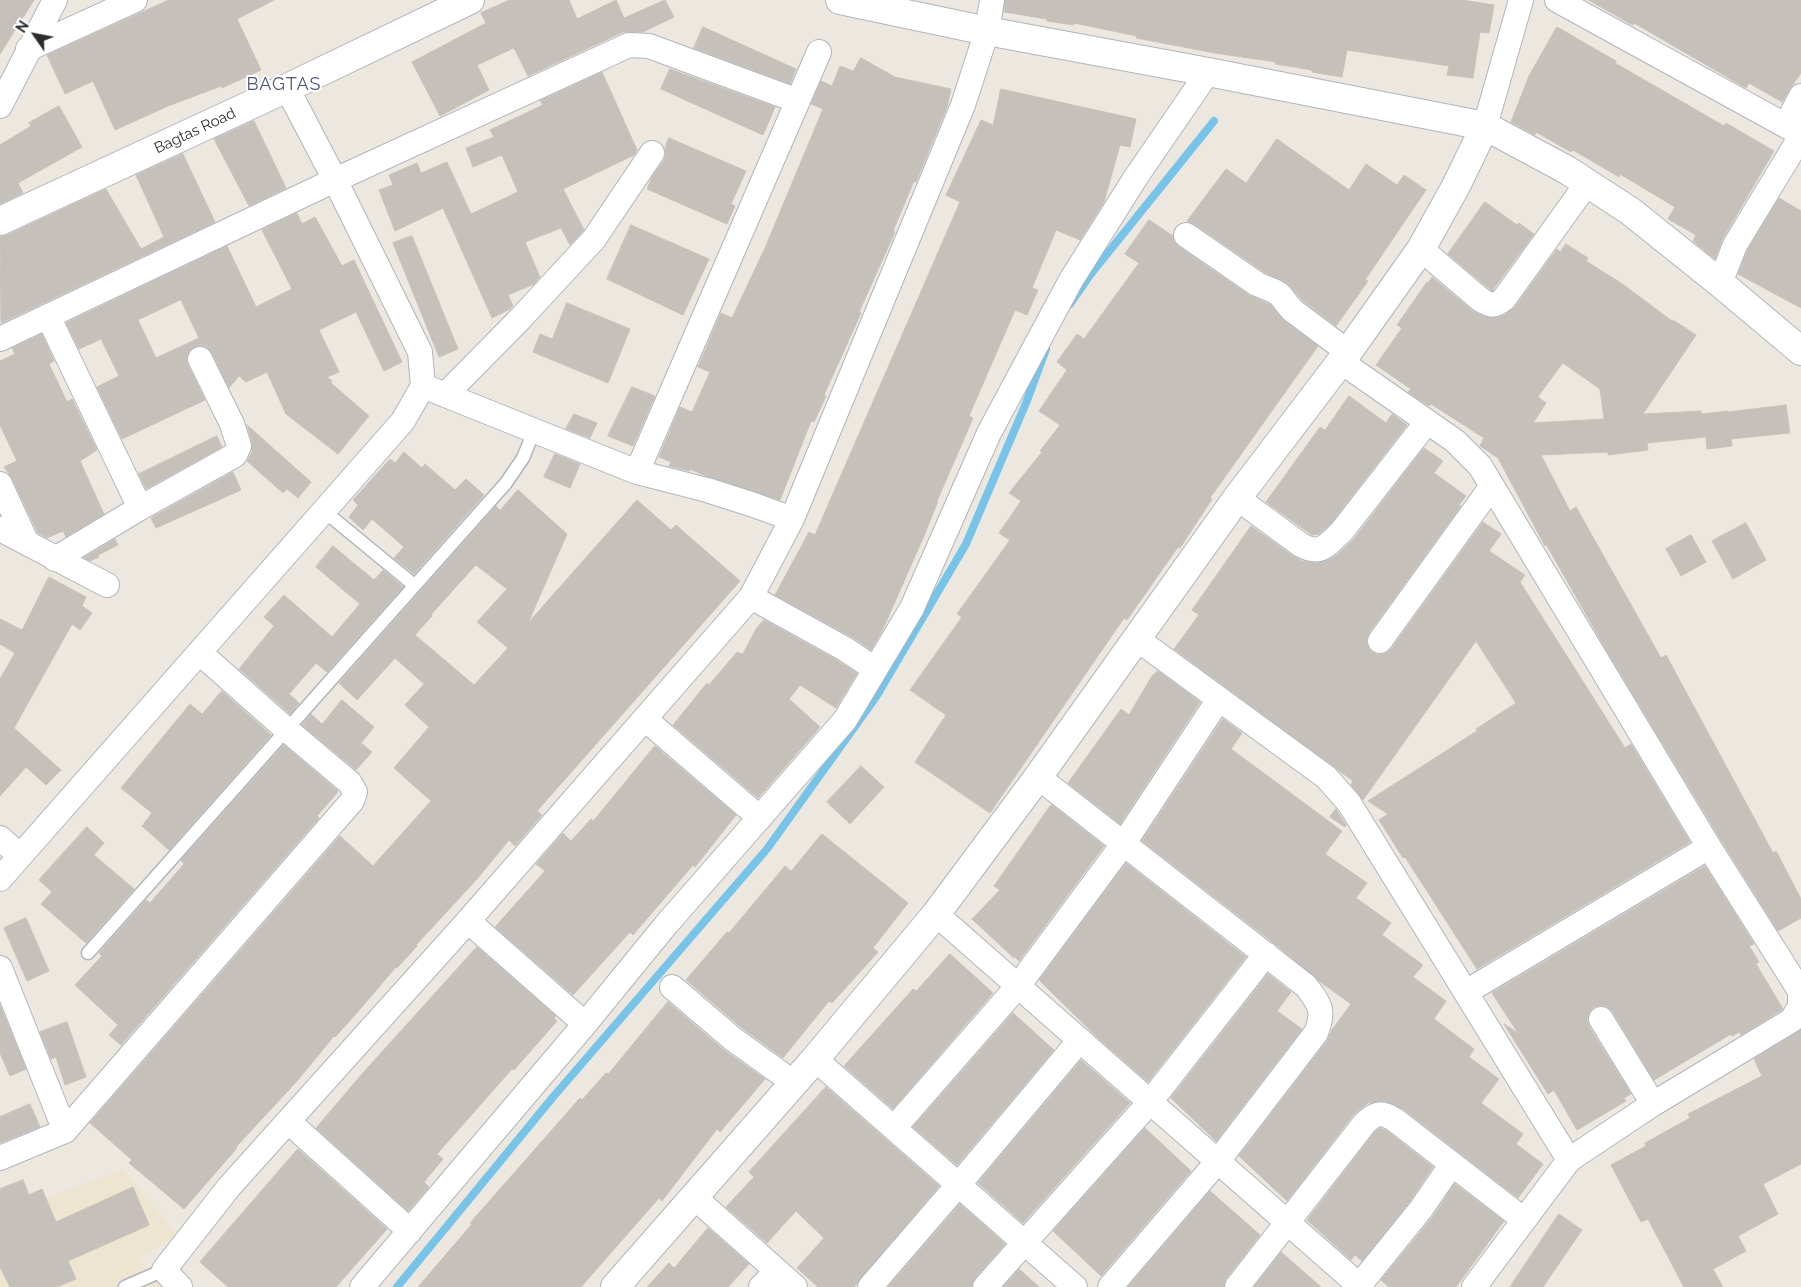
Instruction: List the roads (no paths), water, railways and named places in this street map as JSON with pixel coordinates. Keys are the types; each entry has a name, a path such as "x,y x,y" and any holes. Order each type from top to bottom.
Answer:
{"street":[{"path":"0,106 54,0"},
{"path":"28,49 135,0"},
{"name":"Bagtas Road","path":"0,221 287,88 470,0"},
{"path":"840,0 987,31 1485,126 1588,182 1630,212 1720,283 1801,351"},
{"path":"180,1287 164,1270 229,1187 468,922 750,597 792,519 963,106 987,31 992,0"},
{"path":"615,1287 815,1059 936,914 1038,777 1136,638 1344,356 1421,248 1456,186 1485,126 1521,0"},
{"path":"1557,0 1796,132"},
{"path":"0,339 335,180 629,45 650,46 798,102"},
{"path":"637,472 819,52"},
{"path":"362,1287 585,1024 665,926 845,720 912,608 989,433 1071,280 1136,177 1208,72"},
{"path":"0,879 403,421 423,386 420,352 287,88"},
{"path":"1720,283 1735,245 1796,132 1801,96"},
{"path":"445,395 520,319 594,239 652,153"},
{"path":"1421,248 1481,300 1491,306 1496,306 1504,299 1588,182"},
{"path":"1186,235 1257,284 1280,295 1292,310 1344,356 1427,422 1455,441 1480,466 1709,847 1800,991 1800,1006 1792,1020 1653,1104 1569,1160 1474,1287"},
{"path":"48,316 140,508"},
{"path":"56,559 140,508 226,462 235,455 239,446 232,424 200,359"},
{"path":"423,386 637,472 707,490 792,519"},
{"path":"1238,498 1301,545 1310,550 1319,550 1342,531 1427,422"},
{"path":"0,484 27,543"},
{"path":"1380,641 1492,486"},
{"path":"0,529 107,585"},
{"path":"750,597 845,649 876,669"},
{"path":"1136,638 1326,777 1349,803 1569,1160"},
{"path":"0,1158 65,1131 352,801 355,792 350,783 200,653"},
{"path":"894,1128 1018,986 1124,843 1219,699"},
{"path":"645,719 760,818"},
{"path":"1038,777 1306,986 1321,1005 1321,1019 1316,1033 1218,1161 1110,1287"},
{"path":"0,838 20,856"},
{"path":"1466,992 1709,847"},
{"path":"936,914 1359,1286 1421,1209 1452,1164"},
{"path":"468,922 585,1024"},
{"path":"985,1287 1150,1102 1266,954"},
{"path":"0,968 65,1131"},
{"path":"672,987 733,1039 794,1083"},
{"path":"1601,1020 1653,1104"},
{"path":"870,1287 1080,1040"},
{"path":"815,1059 1075,1287"},
{"path":"1237,1287 1372,1116 1386,1114 1524,1219"},
{"path":"289,1122 410,1231"},
{"path":"694,1197 769,1279 795,1287"}],"lane":[{"path":"88,953 515,472 534,431"},
{"path":"324,511 414,585"},
{"path":"125,1287 164,1270"}],"waterway":[{"path":"1070,304 1090,275 1214,121"},
{"path":"397,1287 553,1097 767,849 876,697 966,544 1026,403 1046,349"}],"district":[{"name":"BAGTAS","path":"284,85"}]}
